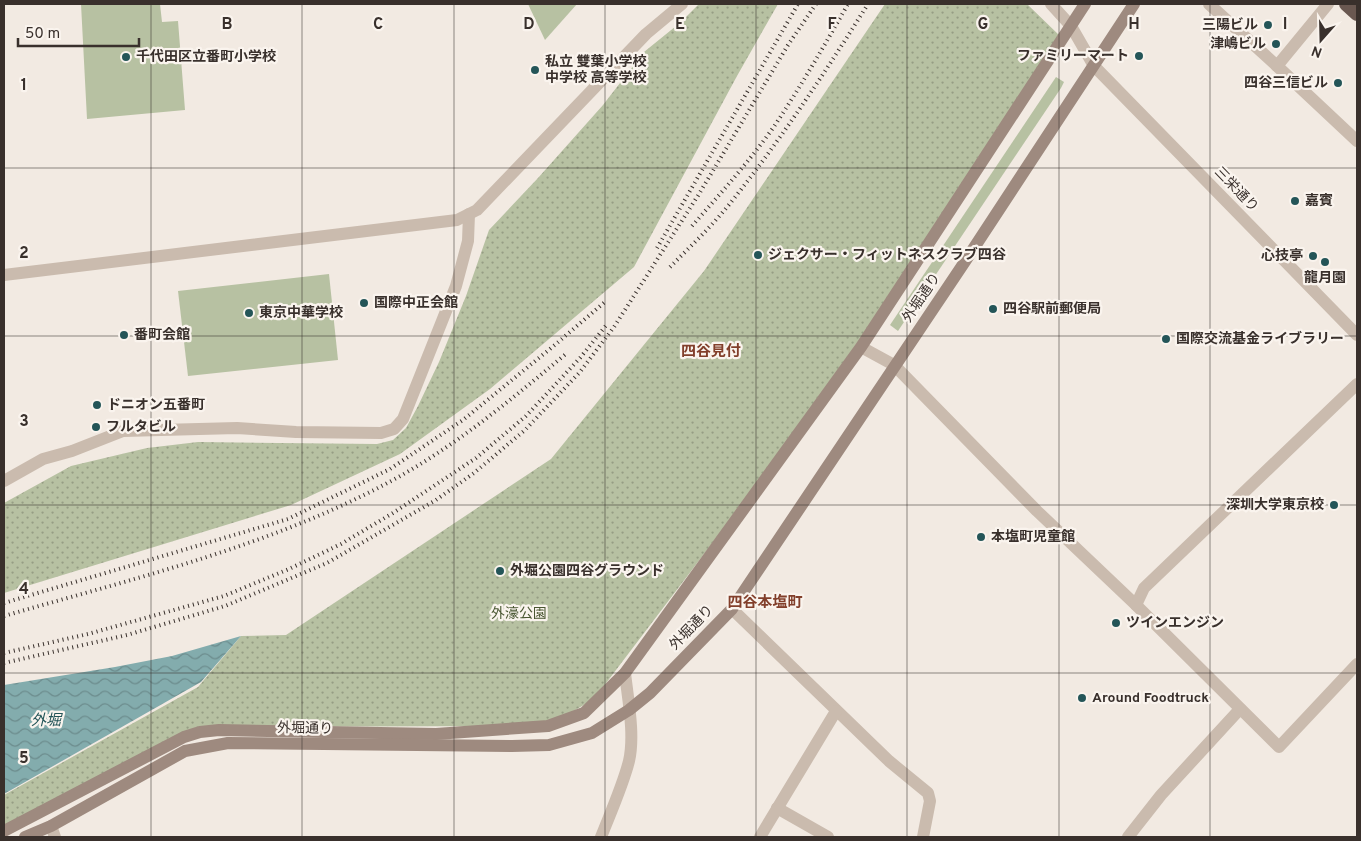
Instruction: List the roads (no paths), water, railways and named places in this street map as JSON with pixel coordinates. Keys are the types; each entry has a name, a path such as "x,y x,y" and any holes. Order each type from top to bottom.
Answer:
{"highway":[{"path":"1346,4 1357,14"}],"main road":[{"name":"外堀通り","path":"4,831 184,737 200,732 219,730 436,734 548,726 584,712 625,673 861,347 1085,4"},
{"name":"外堀通り","path":"25,837 53,832 185,751 228,743 502,746 549,744 592,733 629,710 650,693 732,609 1134,4"}],"street":[{"path":"4,275 457,220 477,210 646,34 682,4"},
{"name":"三栄通り","path":"1050,4 1071,26 1094,66 1357,335"},
{"path":"1209,4 1357,141"},
{"path":"1278,66 1328,4"},
{"path":"4,481 43,459 123,431 237,428 381,433 394,429 403,419 456,286 468,241 468,214"},
{"path":"861,347 894,365 1043,517 1136,605 1279,747 1357,664"},
{"path":"1136,605 1144,588 1357,384"},
{"path":"732,609 889,761 928,793 930,800 923,837"},
{"path":"602,837 629,761 631,746 625,673"},
{"path":"1128,837 1167,789 1240,709"},
{"path":"760,837 836,710"},
{"path":"777,808 828,837"}],"water":[{"name":"外堀","path":"241,636 201,682 4,794 4,685 172,656"}],"railway":[{"path":"657,248 798,4"},
{"path":"4,663 127,635 225,606 327,563 436,500 474,473 525,430 580,372 614,327 699,194 788,45 816,4"},
{"path":"692,226 744,166 773,128 848,4"},
{"path":"670,267 732,201 803,104 868,4"},
{"path":"4,603 288,519 390,469 463,420 606,301"},
{"path":"4,653 88,634 224,596 289,569 341,544 393,513 476,458 526,416 580,358 608,323"},
{"path":"4,616 208,557 307,521 355,499 402,475 446,448 567,353"}],"place":[{"name":"三陽ビル","path":"1268,25"},
{"name":"津嶋ビル","path":"1276,44"},
{"name":"ファミリーマート","path":"1139,56"},
{"name":"千代田区立番町小学校","path":"126,57"},
{"name":"私立 雙葉小学校 中学校 高等学校","path":"535,70"},
{"name":"四谷三信ビル","path":"1338,83"},
{"name":"嘉賓","path":"1295,201"},
{"name":"ジェクサー・フィットネスクラブ四谷","path":"758,255"},
{"name":"心技亭","path":"1313,256"},
{"name":"龍月園","path":"1325,262"},
{"name":"国際中正会館","path":"364,303"},
{"name":"四谷駅前郵便局","path":"993,309"},
{"name":"東京中華学校","path":"249,313"},
{"name":"番町会館","path":"124,335"},
{"name":"国際交流基金ライブラリー","path":"1166,339"},
{"name":"ドニオン五番町","path":"97,405"},
{"name":"フルタビル","path":"96,427"},
{"name":"深圳大学東京校","path":"1334,505"},
{"name":"本塩町児童館","path":"981,537"},
{"name":"外堀公園四谷グラウンド","path":"500,571"},
{"name":"ツインエンジン","path":"1116,623"},
{"name":"Around Foodtruck","path":"1082,698"}],"district":[{"name":"四谷見付","path":"711,352"},
{"name":"四谷本塩町","path":"765,603"}],"park label":[{"name":"外濠公園","path":"519,614"}]}
